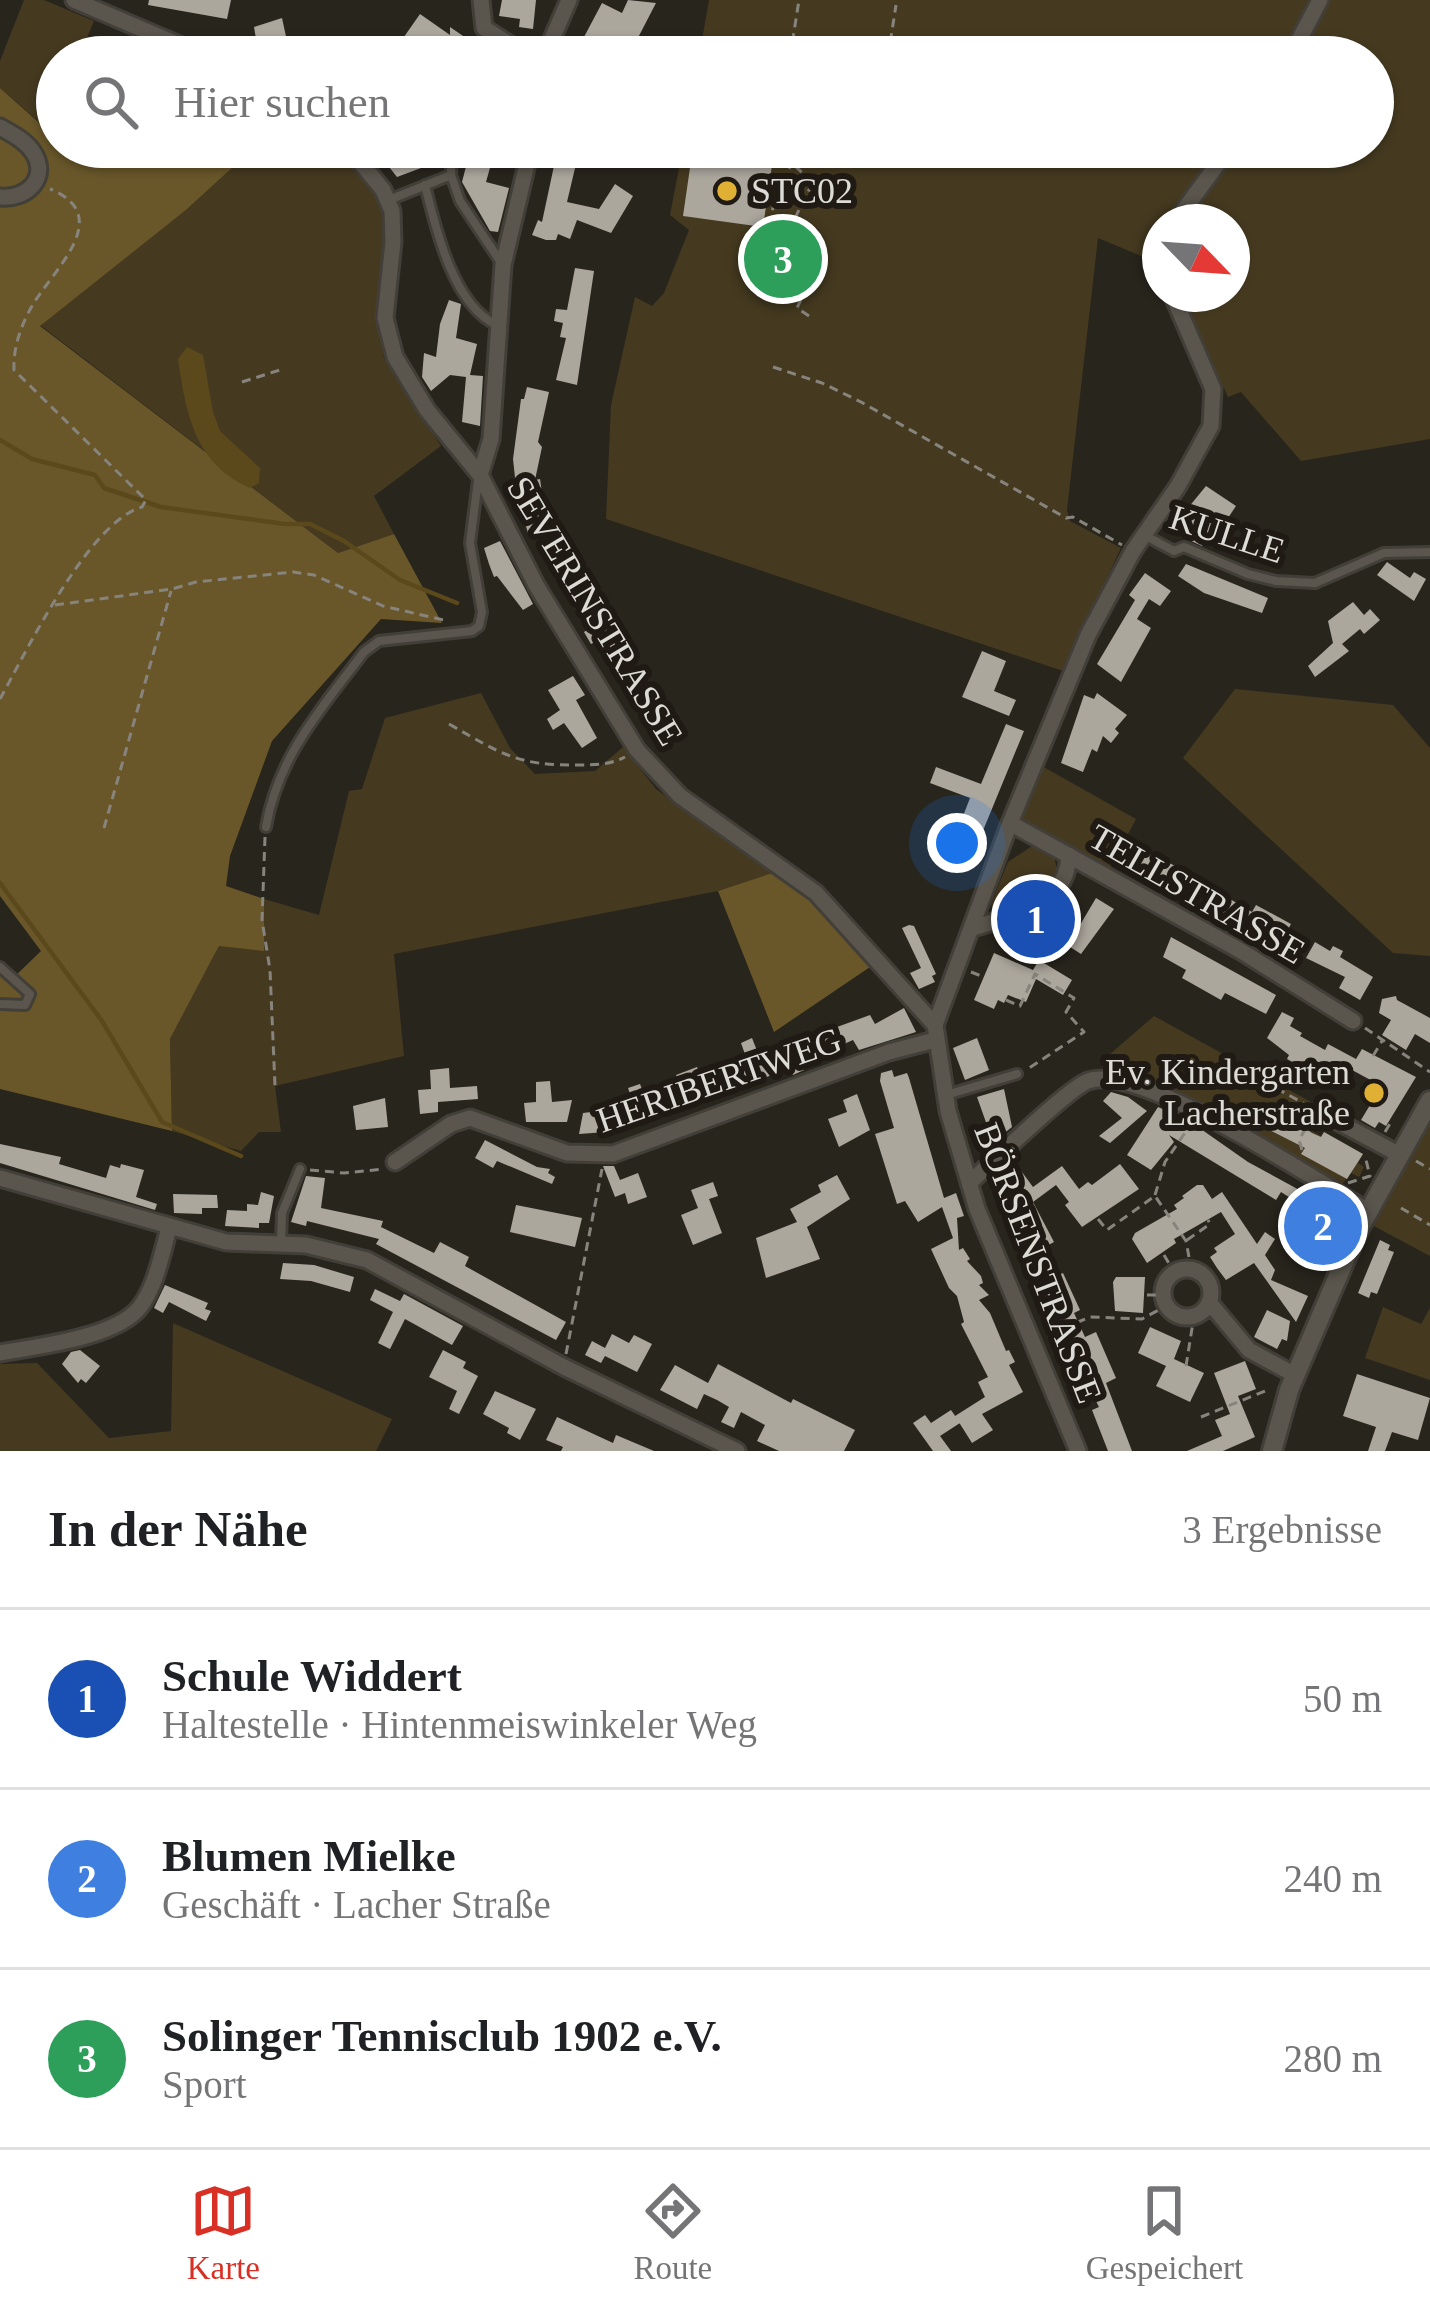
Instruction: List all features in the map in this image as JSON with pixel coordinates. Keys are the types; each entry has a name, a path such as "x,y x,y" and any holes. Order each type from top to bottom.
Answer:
{"street":[{"path":"74,0 158,36"},
{"path":"481,0 484,28 497,36"},
{"path":"553,36 568,0"},
{"path":"1301,36 1320,0"},
{"path":"0,127 33,152 36,160"},
{"path":"0,197 21,195 36,182 39,168"},
{"path":"364,168 389,200"},
{"path":"480,475 491,439 503,265 526,168"},
{"path":"1188,204 1215,168"},
{"name":"SEVERINSTRASSE","path":"389,200 394,224 385,318 388,339 414,392 480,475 552,613 637,750 680,796 816,893 935,1033"},
{"path":"935,1033 1010,823 1088,634 1133,551 1199,452 1213,417 1208,373 1180,312"},
{"name":"TELLSTRASSE","path":"1010,823 1241,951 1353,1022"},
{"path":"973,928 1050,898 1065,879 1069,855"},
{"name":"BÖRSENSTRASSE","path":"935,1033 945,1096 969,1184 1078,1451"},
{"name":"HERIBERTWEG","path":"395,1162 451,1124 470,1118 555,1150 605,1156 935,1033"},
{"path":"969,1184 1088,1081 1118,1080 1160,1092 1368,1211"},
{"path":"1272,1451 1292,1383 1368,1211 1430,1101"},
{"path":"1317,1110 1400,1155"},
{"path":"0,1178 226,1242 326,1248 367,1260 564,1367 737,1451"},
{"path":"0,1353 71,1340 134,1313 151,1286 169,1228"},
{"path":"1209,1302 1194,1316 1178,1316 1159,1299 1164,1283 1182,1270 1209,1283 1209,1302 1249,1351 1292,1383"}],"lane":[{"path":"451,168 460,201 503,265"},
{"path":"389,200 451,175"},
{"path":"425,184 434,232 446,258 477,310 498,325"},
{"path":"266,827 272,795 290,752 364,652 379,641 472,631 482,620 470,543 480,475"},
{"name":"KULLE","path":"1144,535 1174,551 1184,547 1248,574 1295,583 1320,583 1389,552 1430,552"},
{"path":"0,967 30,994 25,1005 0,1004"},
{"path":"945,1096 1016,1075"},
{"path":"281,1243 285,1203 300,1169"}],"path":[{"path":"793,36 799,0"},
{"path":"893,36 896,4"},
{"path":"795,25 805,26"},
{"path":"762,254 778,187 792,168"},
{"path":"797,168 811,180 811,188 790,228 808,289"},
{"path":"0,699 97,537 146,500 14,370 22,326 73,248 80,227 80,218 65,198 36,182"},
{"path":"811,188 818,192"},
{"path":"809,316 797,308 824,250"},
{"path":"773,367 822,383 1133,551"},
{"path":"242,382 283,370"},
{"path":"55,605 261,573 307,574 383,606 472,631"},
{"path":"104,827 172,589"},
{"path":"449,724 506,756 537,766 607,764 637,750"},
{"path":"266,827 262,920 270,970 275,1086"},
{"path":"1006,1000 1021,1006 1034,974 1074,998 1066,1012 1084,1031 1016,1075"},
{"path":"1353,1022 1430,1072"},
{"path":"1373,1056 1383,1040"},
{"path":"1250,1074 1317,1110 1299,1140 1303,1148 1299,1155"},
{"path":"1098,1219 1107,1230 1155,1196 1165,1162 1198,1113"},
{"path":"1371,1140 1364,1152 1372,1177"},
{"path":"564,1367 605,1156"},
{"path":"300,1169 369,1172 395,1162"},
{"path":"1362,1171 1372,1177"},
{"path":"1341,1195 1348,1183 1372,1177"},
{"path":"1155,1196 1186,1241 1182,1270"},
{"path":"1127,1202 1135,1210"},
{"path":"1401,1208 1430,1225"},
{"path":"1186,1241 1208,1220"},
{"path":"1164,1255 1182,1270"},
{"path":"1031,1341 1090,1317 1142,1319 1159,1299"},
{"path":"1186,1366 1194,1316"},
{"path":"1176,1354 1188,1358"},
{"path":"1201,1417 1292,1383"}],"shaded area":[{"path":"24,0 44,0 94,21 88,36 36,36 36,119 0,88 0,61"},
{"path":"709,0 1310,0 1294,36 703,36"},
{"path":"1323,0 1430,0 1430,439 1301,461 1241,392 1228,397 1188,312 1250,312 1250,204 1196,204 1223,168 1394,168 1394,36 1305,36"},
{"path":"0,88 36,120 36,168 232,168 40,326 338,553 394,534 442,623 381,619 272,741 230,856 226,886 264,899 264,951 219,946 170,1039 172,1131 0,1089 0,968 11,980 41,951 0,896"},
{"path":"232,168 354,168 383,200 386,232 377,309 384,358 441,446 374,496 394,534 338,553 40,325"},
{"path":"679,168 1207,168 1182,204 1142,204 1142,256 1098,238 1067,510 1070,521 1121,548 1063,671 606,519 611,405 635,297 652,306 664,293 689,230 670,215"},
{"path":"187,347 203,355 220,431 260,468 259,483 250,488 217,465 196,435 178,359"},
{"path":"1235,689 1393,705 1430,748 1430,956 1393,953 1183,758"},
{"path":"481,693 510,748 535,774 595,771 623,747 656,789 772,873 718,891 394,954 404,1056 275,1086 281,1132 259,1132 241,1151 172,1131 170,1039 219,946 264,899 319,915 349,791 362,789 385,718"},
{"path":"1040,765 1136,819 1110,868 1017,816"},
{"path":"1032,846 1054,855 1058,876 1048,892 993,910 991,904 1008,862"},
{"path":"772,873 805,893 873,965 774,1032 718,891"},
{"path":"1154,1016 1320,1107 1308,1129 1321,1136 1324,1132 1363,1154 1359,1177 1351,1173 1339,1188 1109,1055"},
{"path":"1430,1114 1430,1256 1370,1224"},
{"path":"1383,1307 1421,1324 1430,1308 1430,1380 1365,1358"},
{"path":"173,1323 392,1419 376,1451 0,1451 0,1364 37,1363 109,1438 171,1431"}],"building":[{"path":"149,0 231,0 227,19 148,5"},
{"path":"502,0 536,0 533,29 519,27 520,19 499,16"},
{"path":"628,0 656,3 639,36 585,36 602,3 622,13"},
{"path":"420,14 450,35 450,27 463,36 405,36"},
{"path":"282,18 286,36 256,36 254,27"},
{"path":"390,168 421,168 397,177"},
{"path":"466,168 490,168 486,182 509,188 498,232 490,231 462,182"},
{"path":"554,168 575,168 567,202 599,209 615,184 633,196 611,233 577,220 570,239 558,234 556,240 546,240 532,235 538,220 542,222"},
{"name":"STC02","path":"690,168 772,168 763,227 683,216"},
{"path":"575,268 594,271 577,385 556,380 566,338 560,337 563,323 554,321 556,309 567,310"},
{"path":"449,300 461,304 456,338 477,344 470,375 483,376 480,426 462,422 466,377 450,375 431,391 422,377 424,353 436,357"},
{"path":"527,387 549,392 535,480 540,479 553,521 528,533 513,459"},
{"path":"1206,486 1236,506 1222,527 1232,533 1223,546 1207,536 1202,546 1187,539 1192,530 1179,519"},
{"path":"500,541 533,604 523,610 494,577 489,564 484,548"},
{"path":"1387,562 1410,578 1414,572 1426,579 1414,601 1377,575"},
{"path":"1186,564 1268,598 1262,613 1204,593 1178,576"},
{"path":"1145,573 1171,591 1160,606 1149,599 1137,619 1151,628 1121,682 1097,664 1135,600 1129,595"},
{"path":"1353,602 1364,615 1370,609 1380,620 1342,644 1349,651 1315,677 1308,666 1333,643 1328,621"},
{"path":"616,618 634,647 616,657 604,637 591,644 584,632 596,624 602,633 599,628"},
{"path":"982,651 1006,661 994,691 1016,700 1009,716 962,697"},
{"path":"573,676 585,695 576,700 597,738 582,748 564,723 553,730 547,719 560,710 548,690"},
{"path":"1097,693 1127,715 1111,743 1103,736 1097,752 1092,749 1083,772 1061,763 1084,695 1094,699"},
{"path":"1006,724 1024,731 975,850 953,842 970,798 930,783 936,767 981,784"},
{"path":"1138,847 1185,871 1173,891 1127,865"},
{"path":"1218,892 1252,912 1256,905 1291,924 1280,944 1209,908"},
{"path":"1096,898 1114,909 1081,954 1064,943"},
{"path":"914,926 936,974 932,976 935,982 919,989 910,973 921,968 902,928"},
{"path":"1171,937 1276,995 1266,1014 1225,993 1221,1000 1182,978 1186,970 1163,957"},
{"path":"1315,942 1330,951 1333,946 1343,951 1340,957 1373,977 1360,1000 1339,988 1345,977 1306,958"},
{"path":"994,953 1033,970 1039,960 1072,980 1063,995 1036,979 1026,1002 1008,995 994,1009 974,1000"},
{"path":"1396,996 1430,1018 1430,1043 1415,1034 1406,1050 1382,1035 1391,1020 1379,1013 1382,999"},
{"path":"904,1008 916,1032 859,1050 853,1040 801,1063 804,1070 793,1075 790,1068 741,1087 733,1065 746,1057 741,1043 752,1038 761,1061 793,1043 870,1015 875,1024"},
{"path":"1282,1012 1294,1018 1290,1026 1300,1036 1325,1050 1328,1044 1356,1059 1362,1049 1416,1077 1386,1126 1379,1122 1375,1128 1361,1120 1373,1100 1368,1097 1376,1083 1341,1064 1332,1081 1312,1073 1287,1059 1289,1055 1267,1038"},
{"path":"977,1038 989,1070 965,1080 953,1048"},
{"path":"697,1067 705,1087 714,1083 719,1096 687,1105 676,1075"},
{"path":"449,1068 450,1088 477,1086 478,1099 438,1102 438,1112 420,1114 418,1090 431,1089 430,1070"},
{"path":"892,1070 894,1077 907,1073 944,1198 956,1193 964,1216 957,1218 959,1250 963,1248 967,1261 981,1276 979,1285 989,1295 979,1300 1015,1362 1009,1365 1023,1392 982,1414 993,1430 972,1443 955,1416 985,1397 978,1382 988,1377 961,1324 957,1296 931,1249 953,1238 942,1207 918,1222 905,1201 897,1204 875,1134 894,1128 880,1081 881,1073"},
{"path":"550,1081 552,1102 572,1100 567,1122 526,1122 524,1103 536,1102 536,1082"},
{"path":"640,1084 650,1111 606,1132 579,1134 583,1113 615,1109 612,1101"},
{"path":"1004,1089 1012,1127 993,1142 977,1097"},
{"path":"1111,1092 1147,1111 1110,1143 1099,1136 1122,1118 1103,1101"},
{"path":"857,1094 870,1130 839,1147 828,1119 847,1112 843,1100"},
{"path":"385,1098 388,1127 356,1130 353,1106"},
{"path":"1270,1105 1312,1133 1321,1137 1324,1132 1363,1154 1347,1179 1301,1154 1305,1148 1258,1124 1261,1120 1255,1117 1262,1106 1268,1109"},
{"path":"1158,1107 1188,1120 1248,1162 1336,1210 1315,1243 1298,1231 1311,1211 1281,1192 1276,1200 1169,1135 1174,1142 1151,1170 1127,1155"},
{"path":"485,1140 550,1169 548,1173 555,1177 552,1184 497,1161 493,1168 475,1158"},
{"path":"0,1144 61,1157 59,1164 106,1178 110,1165 144,1170 136,1197 157,1204 155,1210 0,1163"},
{"path":"1016,1164 1033,1187 1062,1166 1079,1189 1120,1164 1139,1189 1082,1227 1056,1185 1033,1202 1054,1242 1034,1253 1011,1211 1023,1205 1000,1176"},
{"path":"603,1166 614,1166 620,1180 638,1173 647,1197 628,1204 625,1193 615,1197"},
{"path":"837,1175 850,1199 807,1227 820,1259 766,1278 756,1238 797,1222 790,1209 821,1192 818,1185"},
{"path":"306,1176 325,1178 321,1208 383,1221 381,1227 434,1253 440,1242 469,1257 465,1266 566,1322 556,1340 376,1244 379,1239 307,1221 306,1226 291,1222"},
{"path":"713,1182 718,1196 709,1199 722,1233 693,1245 681,1215 698,1208 691,1190"},
{"path":"1203,1185 1212,1199 1222,1192 1257,1244 1265,1232 1275,1239 1265,1255 1275,1270 1271,1280 1308,1296 1296,1322 1254,1263 1226,1280 1217,1268 1210,1257 1217,1252 1214,1248 1235,1234 1221,1212 1174,1239 1176,1243 1147,1263 1132,1239 1135,1233 1177,1209 1174,1205"},
{"path":"261,1192 274,1196 269,1223 259,1223 259,1228 225,1226 227,1210 247,1211 247,1204 258,1205"},
{"path":"173,1194 217,1195 218,1208 202,1208 202,1214 174,1213"},
{"path":"516,1205 582,1218 575,1247 510,1232"},
{"path":"1380,1240 1394,1252 1377,1294 1371,1292 1369,1298 1358,1293"},
{"path":"283,1263 314,1265 354,1277 350,1292 311,1281 280,1279"},
{"path":"1063,1273 1080,1310 1074,1313 1085,1337 1096,1332 1116,1378 1106,1383 1132,1451 1108,1451 1092,1410 1099,1407 1062,1335 1066,1334 1042,1282"},
{"path":"1116,1277 1145,1277 1143,1313 1115,1311"},
{"path":"165,1285 208,1303 205,1309 211,1311 206,1321 169,1302 163,1313 154,1308"},
{"path":"375,1289 400,1301 404,1294 463,1326 452,1345 405,1319 390,1349 378,1343 393,1312 370,1300"},
{"path":"1267,1310 1290,1321 1287,1341 1282,1339 1277,1349 1254,1337"},
{"path":"1150,1327 1181,1341 1174,1359 1204,1373 1190,1402 1156,1386 1166,1366 1138,1353"},
{"path":"612,1334 629,1343 634,1335 652,1344 637,1372 605,1356 601,1363 585,1355 592,1341 605,1348"},
{"path":"80,1350 100,1366 86,1383 81,1379 78,1383 62,1364 71,1352"},
{"path":"443,1350 466,1362 463,1368 478,1376 459,1414 449,1409 457,1391 429,1377"},
{"path":"1245,1361 1256,1389 1238,1396 1255,1437 1223,1451 1187,1451 1222,1436 1215,1420 1230,1414 1214,1373"},
{"path":"718,1364 855,1430 844,1451 779,1451 757,1441 765,1425 741,1412 734,1428 721,1422 729,1407 717,1400 704,1394 697,1409 660,1390 675,1365 708,1383"},
{"path":"1357,1374 1430,1398 1418,1440 1392,1432 1385,1451 1368,1451 1376,1427 1343,1416"},
{"path":"495,1391 536,1409 520,1440 483,1414"},
{"path":"951,1410 960,1423 940,1436 951,1451 933,1451 913,1423 925,1415 931,1423"},
{"path":"557,1417 613,1443 616,1435 654,1451 561,1451 563,1447 546,1440"}],"waterway":[{"path":"0,440 32,459 95,475 104,488 161,507 310,524 400,580 457,603"},
{"path":"0,883 102,1021 162,1122 241,1156"}],"place":[{"name":"STC02","path":"727,191"},
{"name":"Solinger Tennisclub 1902 e.V.","path":"783,259"},
{"name":"Schule Widdert","path":"1036,919"},
{"name":"Ev. Kindergarten Lacherstraße","path":"1374,1093"},
{"name":"Blumen Mielke","path":"1323,1226"}]}
